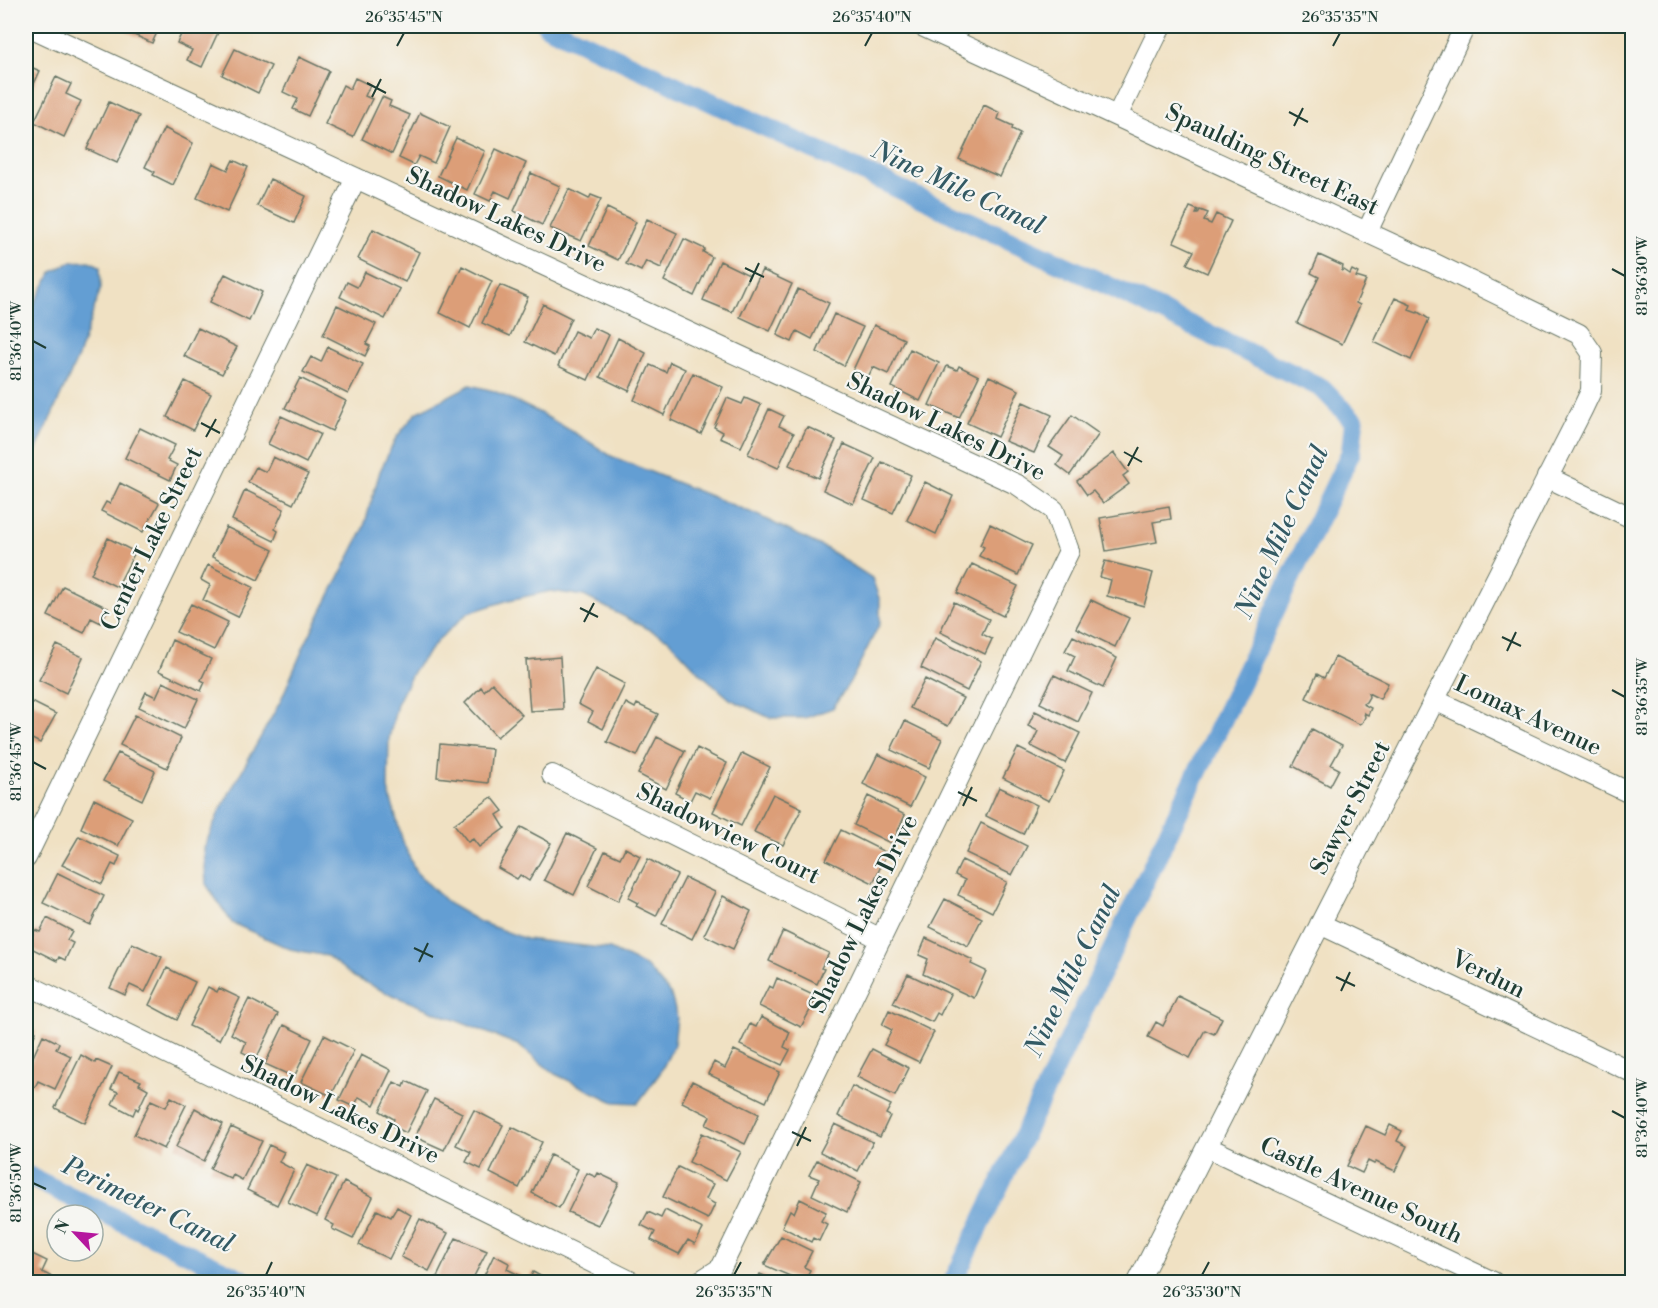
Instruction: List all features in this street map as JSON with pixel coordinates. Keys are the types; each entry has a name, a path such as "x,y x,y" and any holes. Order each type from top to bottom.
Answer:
{"street":[{"name":"Shadow Lakes Drive","path":"28,26 1018,486 1054,510 1069,551 721,1268 699,1282"},
{"name":"Spaulding Street East","path":"922,26 1368,232 1579,334 1592,353"},
{"path":"1118,116 1161,26"},
{"path":"1368,232 1465,26"},
{"name":"Center Lake Street","path":"26,858 356,178"},
{"name":"Sawyer Street","path":"1138,1282 1591,391 1592,353"},
{"path":"1547,477 1632,518"},
{"name":"Lomax Avenue","path":"1435,700 1632,794"},
{"name":"Shadowview Court","path":"552,775 881,939"},
{"name":"Verdun","path":"1320,924 1632,1072"},
{"name":"Shadow Lakes Drive","path":"26,984 632,1282"},
{"name":"Castle Avenue South","path":"1207,1147 1493,1282"}],"water":[{"path":"89,261 100,266 101,288 78,357 26,473 26,333 35,302 52,272 70,262"},
{"path":"470,385 494,391 540,413 611,456 755,514 827,549 872,578 880,601 880,623 853,677 833,708 805,718 770,718 730,699 700,673 668,639 584,596 551,591 509,600 468,613 439,639 414,670 397,704 389,738 388,789 403,842 416,872 449,904 480,922 526,939 610,949 647,967 671,995 677,1017 674,1045 660,1073 638,1103 614,1102 555,1074 518,1045 387,993 354,977 327,956 290,949 232,923 206,884 204,848 219,812 280,702 305,644 363,530 380,471 396,438 416,413"}],"building":[{"path":"114,26 160,26 152,43"},
{"path":"185,26 221,26 202,67 187,60 192,50 177,43"},
{"path":"235,49 271,66 258,93 222,75"},
{"path":"299,57 329,71 308,116 293,109 298,99 283,92"},
{"path":"26,65 40,71 26,101"},
{"path":"56,77 71,84 66,94 81,101 64,137 34,122"},
{"path":"355,78 370,85 365,96 372,99 353,137 325,124 343,85 350,89"},
{"path":"382,97 391,101 389,106 410,115 392,154 362,139"},
{"path":"109,102 139,116 117,163 87,149"},
{"path":"984,105 1000,113 998,119 1013,126 1012,129 1020,133 1000,177 959,159"},
{"path":"420,113 450,127 434,163 419,156 414,165 399,158"},
{"path":"164,128 193,143 173,185 153,175 155,172 145,167"},
{"path":"456,138 485,151 467,190 438,176"},
{"path":"496,149 526,163 510,198 495,191 490,201 475,194"},
{"path":"233,160 248,167 227,212 197,198 213,163 228,170"},
{"path":"531,173 560,186 542,225 514,211"},
{"path":"270,179 306,196 294,223 257,206"},
{"path":"569,189 589,199 591,195 601,199 581,241 550,228"},
{"path":"1190,207 1198,210 1196,214 1200,210 1208,213 1204,221 1211,224 1216,214 1231,221 1207,273 1187,264 1194,251 1174,242"},
{"path":"607,208 636,222 618,260 589,246"},
{"path":"647,219 677,233 661,268 646,261 641,271 626,264"},
{"path":"373,229 419,252 405,282 358,259"},
{"path":"684,239 705,249 703,252 712,257 694,296 664,281"},
{"path":"1319,255 1343,266 1342,271 1350,274 1352,270 1358,273 1356,277 1366,280 1356,303 1360,305 1342,344 1297,323 1319,277 1311,273"},
{"path":"720,261 749,275 732,312 703,300"},
{"path":"462,266 492,281 470,328 440,313"},
{"path":"762,270 792,284 770,331 740,317"},
{"path":"365,272 400,289 385,319 340,297 347,282 357,287"},
{"path":"225,274 262,292 249,321 210,302"},
{"path":"500,285 528,297 510,336 482,323"},
{"path":"798,289 829,303 812,339 797,331 792,342 777,335"},
{"path":"1395,298 1411,305 1409,310 1418,312 1429,319 1411,360 1374,342"},
{"path":"543,304 571,318 554,356 525,342"},
{"path":"337,305 376,324 366,344 370,346 365,356 323,335"},
{"path":"834,314 863,327 844,366 817,352"},
{"path":"874,325 904,339 888,374 873,367 868,377 853,370"},
{"path":"198,328 237,347 222,374 184,356"},
{"path":"594,328 609,335 588,380 558,366 574,331 589,338"},
{"path":"618,338 646,353 629,391 600,377"},
{"path":"328,347 363,364 348,394 303,372 311,357 321,362"},
{"path":"910,349 939,363 920,401 892,387"},
{"path":"670,362 685,369 664,415 634,400 650,365 666,372"},
{"path":"947,366 957,370 959,366 979,376 959,418 929,405"},
{"path":"693,373 723,387 701,434 671,420"},
{"path":"989,376 1019,390 997,437 967,423"},
{"path":"300,378 346,401 332,431 285,408"},
{"path":"185,381 211,394 193,430 167,417"},
{"path":"727,398 742,404 745,398 761,405 741,447 720,438 723,432 714,427"},
{"path":"1023,402 1052,415 1034,453 1005,441"},
{"path":"769,409 784,416 779,426 794,433 778,468 748,454"},
{"path":"1072,415 1099,434 1070,475 1057,465 1063,456 1049,447"},
{"path":"281,416 320,434 306,463 268,444"},
{"path":"807,427 836,440 818,478 789,465"},
{"path":"140,428 175,445 167,460 177,465 170,480 125,458"},
{"path":"844,444 875,458 853,504 823,490"},
{"path":"1114,453 1128,472 1123,476 1129,484 1103,503 1093,491 1087,495 1077,481"},
{"path":"273,457 308,474 293,504 248,482 256,467 266,472"},
{"path":"882,462 911,475 893,513 864,500"},
{"path":"925,482 953,496 936,534 907,520"},
{"path":"120,483 159,503 143,532 101,511 106,502 110,504"},
{"path":"245,490 284,509 275,529 278,531 274,541 232,520"},
{"path":"1169,506 1171,519 1153,522 1157,542 1106,551 1100,518"},
{"path":"990,524 1032,545 1018,575 979,556 984,547 980,545"},
{"path":"226,527 273,550 258,580 212,557"},
{"path":"108,538 135,552 117,587 91,574"},
{"path":"1105,561 1153,573 1144,606 1107,596 1111,580 1100,577"},
{"path":"972,564 1018,586 1003,616 957,593"},
{"path":"208,565 253,587 238,617 203,600 210,585 201,580"},
{"path":"63,586 108,608 101,623 91,618 84,633 48,616"},
{"path":"1091,600 1129,618 1115,647 1076,628"},
{"path":"954,602 989,619 982,634 992,639 985,654 940,632"},
{"path":"191,604 228,622 214,650 176,632"},
{"path":"1073,636 1117,658 1103,688 1068,671 1075,656 1065,651"},
{"path":"935,638 981,661 967,691 921,668"},
{"path":"172,640 211,659 201,680 205,682 201,691 159,671"},
{"path":"57,645 83,657 66,693 39,680"},
{"path":"560,657 563,709 530,711 526,660"},
{"path":"1335,657 1388,683 1380,699 1368,693 1369,697 1363,704 1371,708 1368,715 1364,713 1362,723 1359,724 1306,698 1317,674 1324,678"},
{"path":"596,669 625,684 603,729 588,721 593,712 578,704"},
{"path":"1054,675 1092,693 1078,722 1040,703"},
{"path":"925,679 963,698 948,726 910,708"},
{"path":"163,682 198,699 184,729 139,707 146,692 156,697"},
{"path":"492,683 522,715 497,737 465,703 481,687 484,691"},
{"path":"26,699 56,714 40,743 26,736"},
{"path":"626,703 635,708 637,704 658,714 637,756 607,742"},
{"path":"1035,711 1080,733 1065,763 1031,746 1038,731 1028,726"},
{"path":"135,715 181,738 167,768 120,745"},
{"path":"905,721 942,739 929,768 891,750"},
{"path":"1312,729 1342,745 1331,765 1339,769 1330,786 1293,766"},
{"path":"657,737 685,751 666,789 638,774"},
{"path":"440,744 492,749 488,783 437,777"},
{"path":"697,748 727,763 710,798 695,791 690,801 675,793"},
{"path":"1018,748 1064,771 1049,801 1003,778"},
{"path":"118,753 155,771 142,800 103,781"},
{"path":"742,753 770,767 741,826 713,812"},
{"path":"878,754 925,777 910,807 863,784"},
{"path":"999,787 1037,805 1023,834 986,816"},
{"path":"773,794 802,808 783,845 754,832"},
{"path":"868,796 905,815 892,844 854,825"},
{"path":"492,797 503,811 497,815 505,828 479,847 473,839 468,842 454,824"},
{"path":"94,799 132,818 118,846 81,828"},
{"path":"981,823 1027,846 1012,875 966,853"},
{"path":"521,827 551,843 529,881 520,875 517,879 498,868"},
{"path":"841,830 887,853 873,883 826,860"},
{"path":"567,833 597,848 574,895 544,880"},
{"path":"79,836 120,856 116,866 112,864 102,884 62,865"},
{"path":"625,848 640,856 618,901 588,886 605,851 620,858"},
{"path":"648,859 677,875 656,916 636,906 638,903 628,898"},
{"path":"962,860 1007,882 992,912 958,895 965,880 955,875"},
{"path":"58,873 104,896 90,925 43,903"},
{"path":"685,878 715,892 692,939 662,924"},
{"path":"723,896 751,911 733,949 704,935"},
{"path":"945,899 982,918 968,946 930,927"},
{"path":"47,918 72,931 67,940 73,943 65,960 59,957 57,961 27,946 35,930 40,932"},
{"path":"783,931 829,953 821,968 824,969 817,984 769,961"},
{"path":"926,938 973,960 971,964 986,971 974,998 923,974 928,959 919,955"},
{"path":"132,943 162,957 145,992 130,985 125,995 110,988"},
{"path":"167,968 195,982 177,1020 149,1005"},
{"path":"908,974 950,994 940,1015 937,1013 932,1022 893,1003"},
{"path":"777,978 817,997 801,1027 759,1006 769,986 773,988"},
{"path":"208,987 217,992 219,988 240,998 219,1040 189,1026"},
{"path":"1178,996 1222,1018 1214,1034 1205,1030 1190,1058 1148,1037 1156,1022 1163,1026"},
{"path":"249,999 278,1014 256,1059 242,1052 246,1042 231,1034"},
{"path":"889,1010 934,1032 919,1062 884,1045 892,1030 882,1025"},
{"path":"761,1017 790,1032 784,1047 790,1050 782,1065 740,1045 750,1024 756,1027"},
{"path":"284,1025 312,1039 294,1077 265,1064"},
{"path":"26,1027 36,1032 26,1053"},
{"path":"43,1035 59,1043 56,1049 71,1056 55,1089 38,1081 35,1087 26,1082 26,1072"},
{"path":"324,1035 354,1050 331,1096 301,1082"},
{"path":"872,1049 909,1068 895,1096 857,1077"},
{"path":"734,1050 780,1072 766,1102 708,1074 714,1062 725,1068"},
{"path":"81,1055 95,1063 96,1060 112,1067 85,1123 55,1108"},
{"path":"361,1055 391,1070 374,1105 359,1097 354,1107 339,1100"},
{"path":"119,1072 141,1081 139,1084 148,1089 138,1110 136,1108 133,1115 112,1104 118,1092 111,1089"},
{"path":"406,1081 427,1091 406,1133 391,1125 394,1119 380,1111 394,1082 404,1087"},
{"path":"692,1081 759,1114 745,1144 706,1125 710,1116 682,1102"},
{"path":"852,1086 891,1105 886,1114 890,1116 880,1137 838,1116"},
{"path":"171,1097 186,1105 164,1149 134,1135 151,1100 166,1107"},
{"path":"434,1099 462,1113 444,1150 415,1137"},
{"path":"195,1108 223,1124 204,1161 176,1147"},
{"path":"474,1110 503,1125 481,1169 466,1162 471,1152 456,1145"},
{"path":"835,1124 873,1142 858,1171 820,1152"},
{"path":"1390,1125 1402,1131 1397,1141 1407,1146 1395,1171 1376,1162 1374,1164 1368,1161 1362,1173 1347,1166 1366,1126 1385,1135"},
{"path":"231,1127 262,1141 242,1180 233,1175 231,1179 210,1169"},
{"path":"512,1127 542,1142 519,1188 490,1173"},
{"path":"702,1133 741,1152 726,1180 689,1162"},
{"path":"269,1145 284,1152 279,1162 294,1170 277,1205 247,1190"},
{"path":"550,1155 578,1169 559,1208 532,1193"},
{"path":"817,1160 861,1182 847,1212 812,1195 819,1179 809,1175"},
{"path":"307,1165 336,1178 317,1216 288,1202"},
{"path":"678,1167 713,1184 706,1199 715,1204 708,1219 663,1197"},
{"path":"587,1173 596,1177 598,1173 619,1183 598,1225 568,1212"},
{"path":"344,1182 373,1197 353,1239 332,1229 334,1225 325,1220"},
{"path":"800,1199 826,1212 821,1221 827,1224 819,1241 813,1238 811,1242 782,1227 790,1210 794,1213"},
{"path":"397,1207 411,1215 389,1259 359,1245 377,1210 391,1217"},
{"path":"665,1210 703,1229 695,1244 688,1240 679,1254 651,1240 655,1232 641,1225 648,1212 661,1218"},
{"path":"420,1219 448,1233 429,1271 401,1257"},
{"path":"781,1236 812,1251 804,1267 810,1270 804,1282 764,1265"},
{"path":"456,1238 487,1251 471,1282 442,1282 436,1279"},
{"path":"26,1251 45,1260 42,1272 56,1279 54,1282 26,1282"},
{"path":"494,1255 509,1263 507,1269 521,1276 518,1282 481,1282"},
{"path":"533,1272 542,1277 554,1282 528,1282"},
{"path":"760,1274 778,1282 756,1282"}],"waterway":[{"name":"Nine Mile Canal","path":"547,26 1096,280 1322,388 1354,421 1351,452 953,1282"},
{"name":"Perimeter Canal","path":"26,1175 247,1282"}]}
